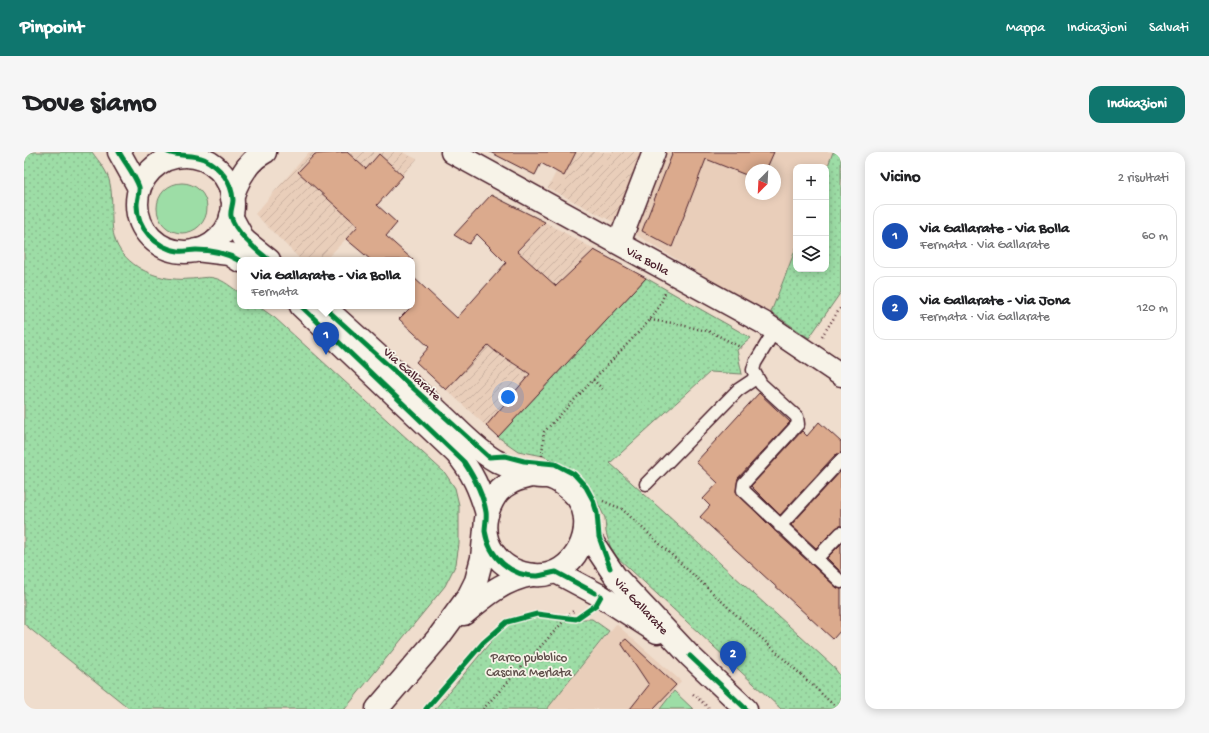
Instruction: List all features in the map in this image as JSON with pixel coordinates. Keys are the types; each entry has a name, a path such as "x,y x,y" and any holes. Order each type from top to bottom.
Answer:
{"main road":[{"path":"119,152 139,188"},
{"path":"196,250 219,238 228,224 239,177 258,155 265,152"},
{"name":"Via Bolla","path":"452,152 620,242 775,330 841,375"},
{"path":"620,242 654,152"},
{"path":"237,259 229,254 196,250 179,251 171,249 163,246 149,236 144,229 138,213 137,204 139,188 145,176 154,166 181,154 203,159 216,168 227,180 232,207 244,240 265,257"},
{"name":"Via Gallarate","path":"304,309 456,453 472,474 483,498 489,545 497,558 509,569 524,575 539,576 556,572 571,562 580,548 585,531 584,514 577,498 565,485 549,478 540,464 488,457 326,309"},
{"name":"Via Gallarate","path":"486,522 493,499 503,487 540,464"},
{"path":"377,709 438,638 460,609 476,581 482,558 486,522"},
{"name":"Via Gallarate","path":"585,531 615,576 690,656 746,709"},
{"name":"Via Gallarate","path":"556,572 602,596 690,656"},
{"path":"438,638 489,593 514,579 532,575"}],"lane":[{"path":"775,330 754,367 755,375 761,384 794,414 799,421 796,427 743,486 745,493 841,582"},
{"path":"646,484 738,390 753,380 755,375"},
{"path":"780,526 841,460"},
{"path":"816,559 841,533"}],"path":[{"path":"540,464 544,432 650,320 659,307 665,292"},
{"path":"820,338 841,307"},
{"path":"650,320 673,323 712,332 759,356"},
{"path":"593,380 604,390"},
{"path":"597,499 622,509 838,709"},
{"path":"484,709 574,610"},
{"path":"559,617 576,619"},
{"path":"693,694 710,709"}],"shaded area":[{"path":"309,152 402,152 417,159 346,239 328,257 298,257 255,214"},
{"path":"566,152 654,152 625,228 548,188"},
{"path":"654,152 833,152 829,164 793,164 793,256 771,312 739,297 625,228"},
{"path":"545,222 646,278 498,437 416,362"},
{"path":"616,624 681,681 660,709 547,709"}],"green space":[{"path":"24,152 92,152 103,167 109,179 114,238 123,254 137,267 154,275 172,279 211,277 221,280 237,291 237,309 262,309 275,318 445,473 455,488 459,505 459,544 456,564 445,586 345,709 130,709 24,624"},
{"path":"833,152 841,152 841,292 809,338 771,312 793,256 793,272 829,272 829,164"},
{"path":"182,183 191,185 202,194 207,208 205,217 196,228 182,233 173,231 162,222 157,208 159,199 168,188"},
{"path":"646,278 751,338 737,350 742,374 710,372 610,463 833,666 841,677 841,709 781,709 617,557 610,546 606,532 605,518 596,499 569,468 543,456 518,451 498,437"},
{"name":"Parco pubblico Cascina Merlata","path":"529,615 543,615 563,619 592,619 609,631 547,709 435,709 503,627 515,618"},
{"path":"674,691 693,709 660,709"}],"building":[{"path":"347,152 366,169 379,154 403,176 377,205 397,223 386,236 410,257 367,257 346,239 358,226 298,172 315,154"},
{"path":"490,152 576,152 564,176 541,163 535,175"},
{"path":"673,152 774,152 769,164 745,164 745,175 706,159 672,247 642,231"},
{"path":"491,195 545,222 517,251 556,286 594,250 646,278 498,437 486,426 530,374 496,352 488,345 446,390 416,362 429,347 399,319 409,309 415,309 415,279 457,318 506,263 477,234 469,244 454,235"},
{"path":"759,393 790,422 738,478 736,492 775,531 836,587 841,589 841,630 833,639 700,517 710,506 703,499 718,483 696,462"},
{"path":"819,422 841,442 841,453 835,455 780,515 751,486 802,431 807,436"},
{"path":"841,471 841,526 836,528 816,548 791,525"},
{"path":"841,544 841,572 827,558"},
{"path":"626,639 676,685 653,709 630,709 649,685 621,643"}],"cycle path":[{"path":"119,152 139,187 137,205 138,213 140,221 149,236 162,246 170,249 178,251 214,251 237,260"},
{"path":"168,152 195,156 204,159 220,171 228,181 232,193 233,200 231,216 233,222 241,234 265,257"},
{"path":"304,309 464,462 475,480 483,499 486,512 485,531 487,540 496,557 503,564 519,573 528,575 538,576 556,572 595,593"},
{"path":"326,309 489,457 505,456 524,461 555,464 574,474 586,487 593,500 597,513 599,537 610,568"},
{"path":"426,709 483,643 507,622 537,614 576,619 596,605 601,596"},
{"path":"690,656 746,709"}],"place":[{"name":"Via Gallarate - Via Bolla","path":"326,355"},
{"name":"Via Gallarate - Via Jona","path":"733,674"}]}
